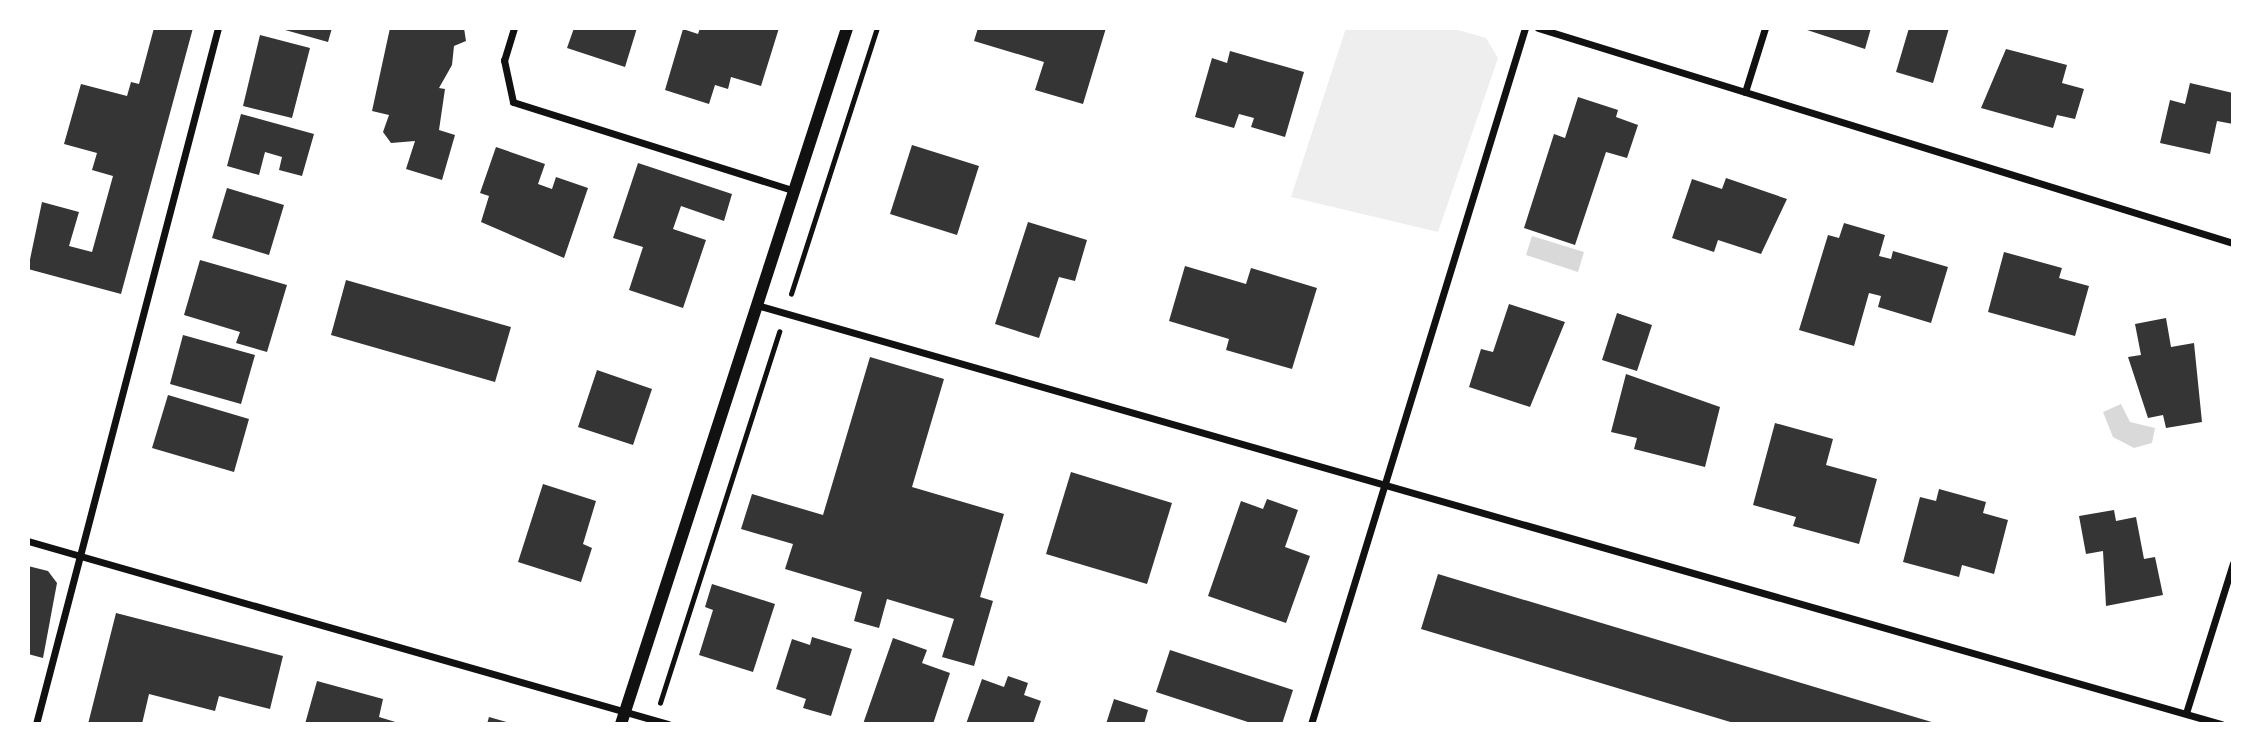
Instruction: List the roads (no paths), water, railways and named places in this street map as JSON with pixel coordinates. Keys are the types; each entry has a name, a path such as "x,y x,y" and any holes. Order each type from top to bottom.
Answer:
{"street":[{"path":"36,724 218,28"},
{"path":"514,28 504,60 513,102 795,191"},
{"path":"623,718 760,306 847,28"},
{"path":"1311,724 1525,28"},
{"path":"1538,28 2233,243"},
{"path":"1745,92 1765,28"},
{"path":"760,306 2221,724"},
{"path":"28,541 623,718 654,720 668,724"},
{"path":"2186,713 2233,563"}]}
